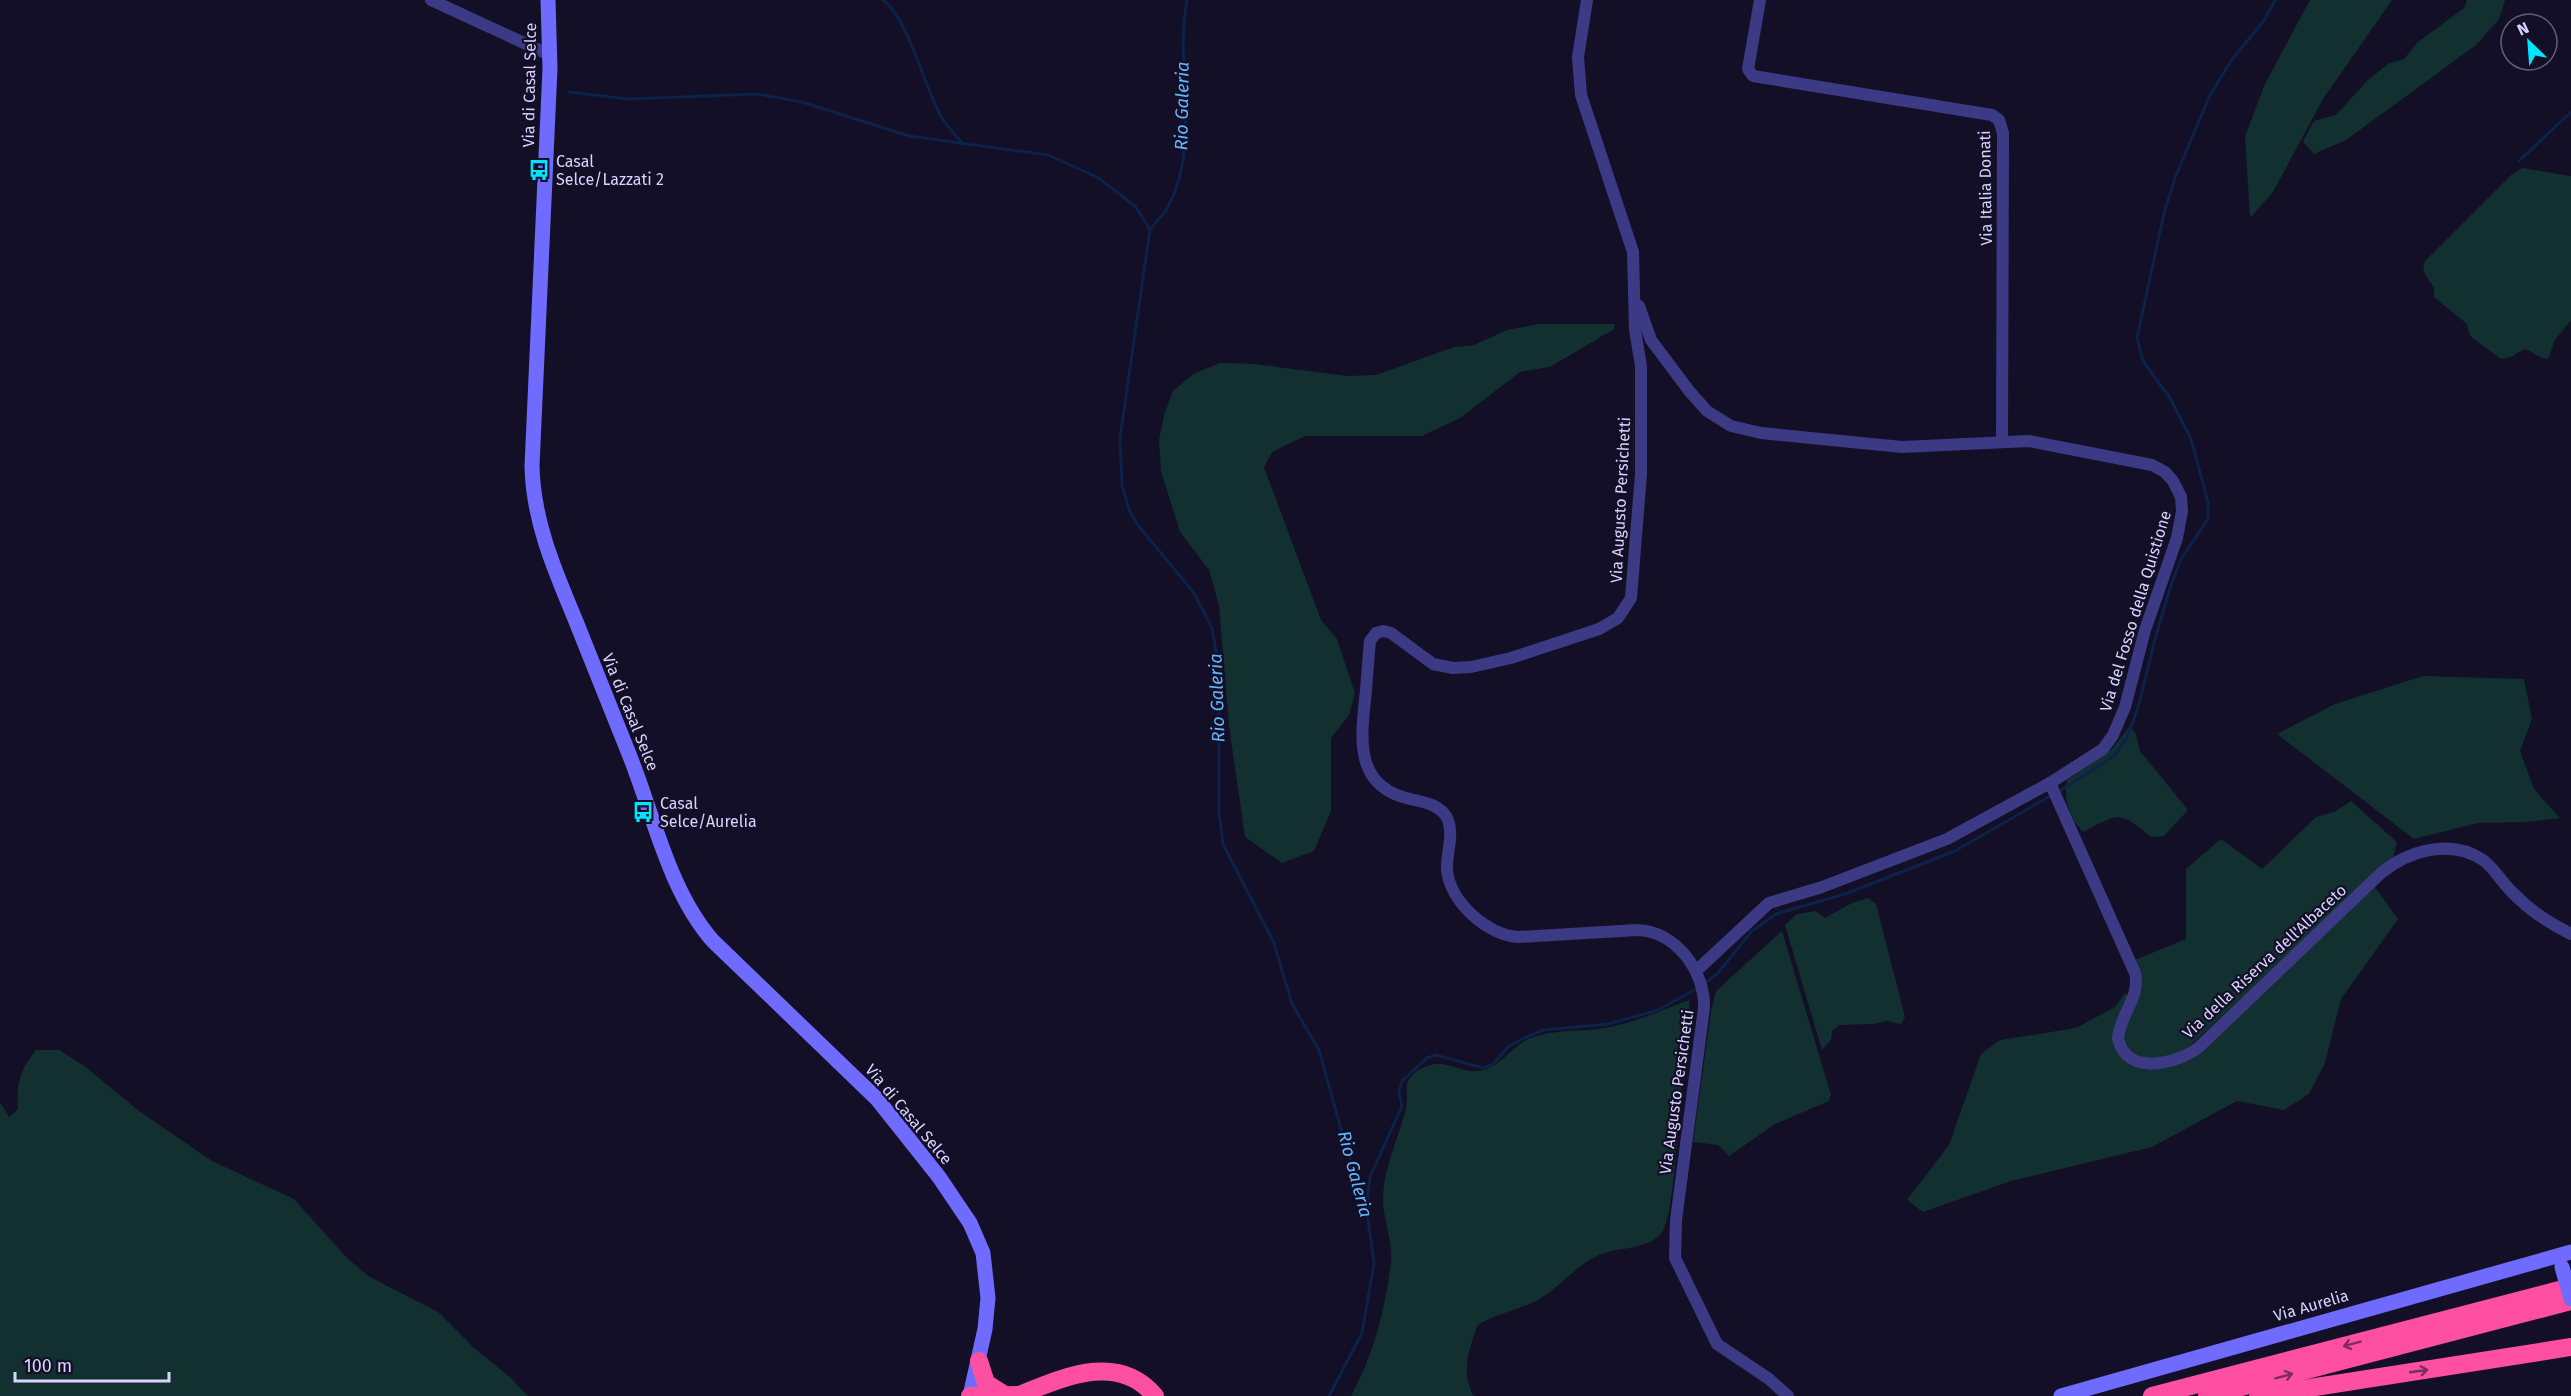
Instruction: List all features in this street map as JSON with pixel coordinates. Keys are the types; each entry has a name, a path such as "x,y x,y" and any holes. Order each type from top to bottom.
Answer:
{"highway":[{"path":"2152,1396 2571,1287"},
{"path":"2207,1396 2571,1300"},
{"path":"2258,1396 2571,1347"},
{"path":"979,1361 986,1383 1014,1395"},
{"path":"970,1396 1014,1395 1080,1374 1106,1370 1130,1376 1142,1383 1155,1396"}],"main road":[{"name":"Via di Casal Selce","path":"548,0 550,55 532,466 536,506 549,555 630,756 680,890 691,911 713,941 877,1099 939,1177 975,1231 986,1266 988,1298 979,1361 970,1396"},
{"path":"2564,1258 2571,1300"},
{"name":"Via Aurelia","path":"2061,1396 2564,1258"}],"street":[{"path":"431,0 550,55"},
{"name":"Via Augusto Persichetti","path":"1587,0 1578,45 1580,86 1585,110 1631,242 1635,330 1641,366 1641,474 1633,585 1626,609 1612,622 1592,632 1471,667 1453,668 1433,664 1391,633 1383,631 1376,633 1370,641 1361,742 1366,764 1374,779 1385,790 1396,796 1431,804 1447,818 1450,830 1447,872 1451,883 1468,910 1489,928 1511,936 1637,930 1653,932 1673,943 1698,974 1703,991 1704,1008 1675,1229 1676,1258 1717,1344 1768,1379 1788,1396"},
{"name":"Via Italia Donati","path":"1760,0 1748,69 1753,76 1994,115 1999,120 2003,133 2002,441"},
{"name":"Via del Fosso della Quistione","path":"1634,302 1639,307 1651,340 1690,392 1707,411 1731,426 1761,433 1902,447 1965,446 2002,441 2036,442 2152,465 2165,472 2173,481 2183,502 2177,538 2145,630 2126,707 2117,728 2098,754 2053,791 1932,846 1822,887 1769,903 1698,974"},
{"name":"Via della Riserva dell'Albaceto","path":"2053,791 2135,973 2135,992 2119,1028 2118,1040 2126,1054 2146,1064 2156,1065 2173,1061 2198,1048 2380,874 2398,860 2414,853 2448,849 2478,857 2488,864 2510,890 2534,912 2571,934"}],"green space":[{"path":"2310,0 2392,0 2323,99 2273,192 2250,218 2245,136 2265,84"},
{"path":"2467,0 2505,0 2501,12 2499,12 2499,19 2476,45 2346,140 2314,154 2303,142 2314,121 2336,115 2368,80 2388,64 2404,59 2417,43 2464,8"},
{"path":"2522,168 2571,176 2571,320 2555,340 2548,359 2524,349 2511,357 2501,359 2470,336 2467,324 2434,297 2434,288 2423,268 2426,260 2511,175"},
{"path":"1539,324 1615,324 1614,329 1550,367 1520,372 1460,418 1422,436 1305,436 1272,452 1264,467 1321,620 1337,639 1355,693 1349,715 1331,738 1331,811 1314,851 1282,863 1245,837 1229,726 1219,605 1209,570 1180,532 1161,471 1159,440 1164,415 1173,391 1193,374 1220,363 1255,364 1347,376 1376,375 1454,347 1474,345 1507,330"},
{"path":"2423,676 2524,679 2532,719 2520,751 2534,789 2560,818 2527,822 2478,823 2414,839 2277,734 2335,704"},
{"path":"2130,726 2136,735 2140,751 2188,810 2164,836 2151,837 2132,822 2118,817 2083,832 2074,821 2069,808 2066,794 2067,780 2111,750"},
{"path":"2351,801 2397,842 2393,859 2182,1053 2160,1060 2134,1056 2122,1037 2142,985 2135,960 2186,939 2186,869 2221,839 2262,869 2316,817 2334,812"},
{"path":"2374,886 2398,919 2341,999 2325,1063 2309,1094 2284,1110 2237,1101 2152,1147 2011,1181 1923,1212 1907,1200 1949,1145 1981,1054 2000,1040 2076,1028 2115,1007 2125,993 2129,998 2117,1030 2129,1062 2146,1070 2183,1063"},
{"path":"1868,898 1876,904 1905,1017 1901,1024 1887,1021 1873,1024 1839,1025 1832,1031 1831,1040 1822,1050 1785,925 1797,914 1816,911 1825,918 1852,903"},
{"path":"1782,931 1831,1095 1829,1101 1775,1124 1729,1156 1718,1145 1693,1142 1711,1011 1716,991"},
{"path":"1689,1000 1690,1023 1681,1087 1675,1165 1669,1209 1660,1235 1639,1246 1599,1255 1584,1263 1536,1301 1478,1325 1467,1361 1467,1379 1474,1396 1351,1396 1372,1348 1385,1297 1391,1253 1383,1204 1384,1184 1406,1108 1407,1084 1411,1077 1417,1071 1435,1064 1470,1071 1486,1069 1500,1062 1524,1041 1539,1035 1598,1029 1621,1024"},
{"path":"36,1050 59,1050 83,1065 139,1111 212,1161 294,1199 346,1257 368,1276 438,1312 528,1396 0,1396 0,1102 9,1117 18,1109 20,1078"}],"waterway":[{"path":"883,0 892,9 908,37 942,118 963,144"},
{"name":"Rio Galeria","path":"1187,0 1183,52 1186,131 1183,157 1178,183 1168,207 1150,229 1120,438 1122,486 1130,512 1137,524 1194,593 1212,628 1219,668 1219,814 1223,844 1274,943 1292,1004 1319,1050 1348,1154 1366,1206 1374,1263 1362,1333 1329,1396"},
{"path":"2060,791 2114,756 2127,738 2139,704 2171,585 2181,559 2208,519 2208,502 2191,439 2170,398 2143,361 2137,338 2164,213 2175,178 2210,95 2231,61 2265,19 2275,0"},
{"path":"569,92 627,99 757,94 802,102 909,136 1048,155 1097,177 1135,206 1150,229"},
{"path":"2519,161 2571,112"},
{"path":"1706,982 1717,974 1752,931 1776,914 1845,894 1955,851 2052,795"},
{"path":"1367,1203 1370,1177 1402,1106 1399,1092 1402,1081 1427,1058 1436,1055 1483,1068 1492,1065 1508,1047 1544,1030 1608,1024 1658,1010 1698,988"}],"place":[{"name":"Casal Selce/Lazzati 2","path":"539,170"},
{"name":"Casal Selce/Aurelia","path":"643,812"}]}
